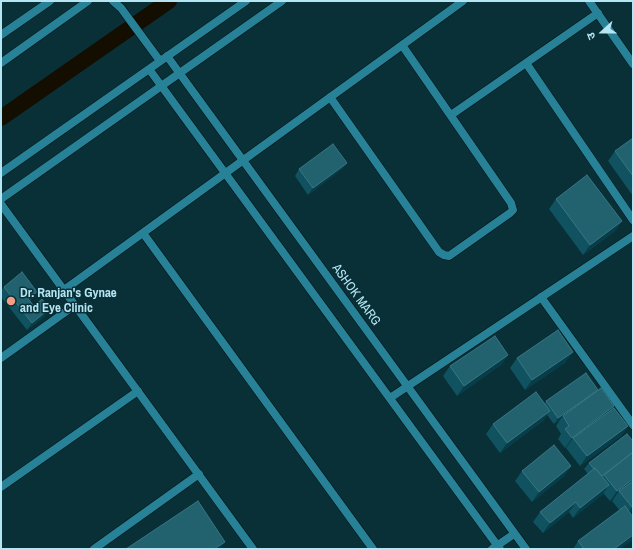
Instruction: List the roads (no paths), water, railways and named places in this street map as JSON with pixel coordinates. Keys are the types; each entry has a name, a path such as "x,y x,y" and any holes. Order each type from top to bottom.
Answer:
{"street":[{"path":"1,35 50,1"},
{"path":"1,62 88,1"},
{"path":"114,1 121,8 160,61"},
{"path":"1,173 246,1"},
{"path":"1,199 282,1"},
{"path":"64,290 463,1"},
{"path":"589,1 633,64"},
{"path":"451,115 598,13"},
{"path":"330,97 439,252 449,256 510,213 513,210 513,207 402,46"},
{"name":"ASHOK MARG","path":"167,56 526,549"},
{"path":"526,63 633,220"},
{"path":"149,69 390,398 496,548 514,534"},
{"path":"1,204 253,549"},
{"path":"143,233 373,549"},
{"path":"390,398 633,236"},
{"path":"541,297 633,425"},
{"path":"1,358 75,305"},
{"path":"1,488 138,391"},
{"path":"94,549 199,474"}],"waterway":[{"path":"1,118 169,1"}],"place":[{"name":"Dr. Ranjan's Gynae and Eye Clinic","path":"11,301"}]}
